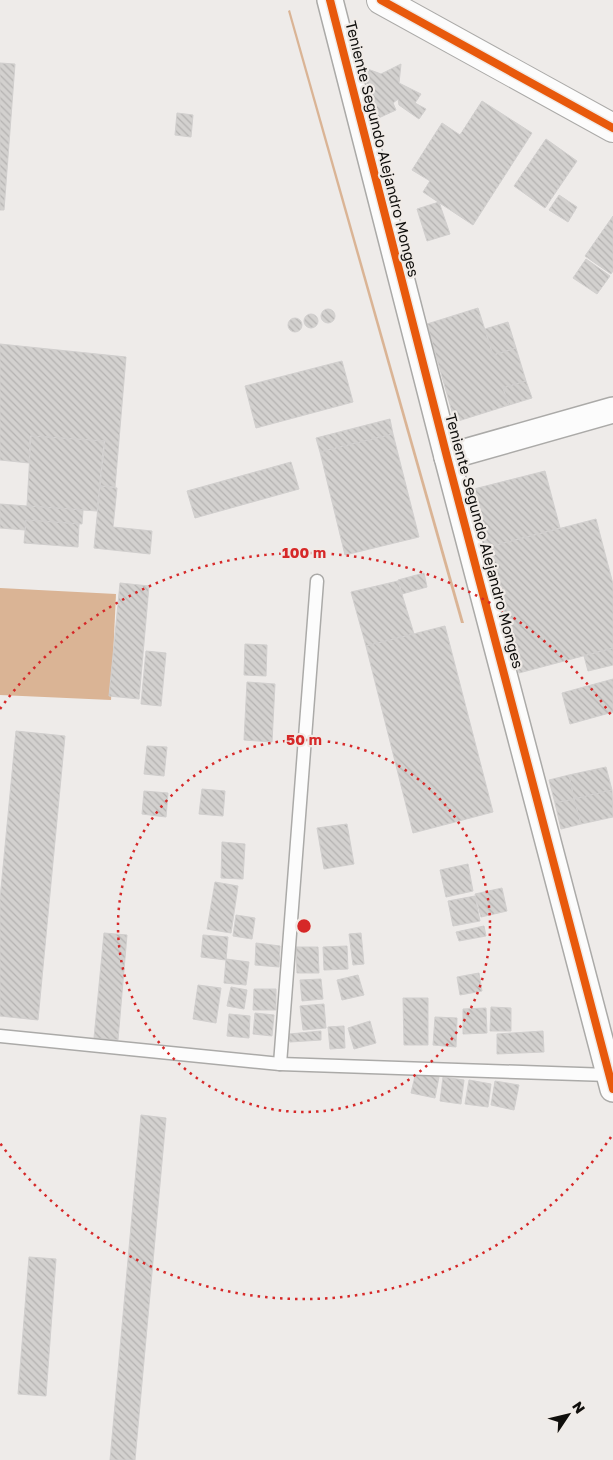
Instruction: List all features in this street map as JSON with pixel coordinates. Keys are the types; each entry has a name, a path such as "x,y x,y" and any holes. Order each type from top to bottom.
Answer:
{"street":[{"name":"Teniente Segundo Alejandro Monges","path":"330,0 447,457 611,1082"},
{"path":"382,0 613,128"},
{"path":"447,457 613,410"}],"lane":[{"path":"280,1064 317,581"},
{"path":"0,1036 280,1064 611,1082"}],"shaded area":[{"path":"290,10 464,623 461,623 288,11"},
{"path":"0,588 116,594 111,700 0,695"}],"building":[{"path":"0,63 15,64 4,210 0,210"},
{"path":"401,64 399,83 421,94 415,103 426,109 419,119 399,105 398,99 393,103 396,110 372,121 357,65 381,74"},
{"path":"482,101 532,133 473,225 423,192 430,181 412,170 442,123 460,135"},
{"path":"177,113 193,115 191,137 175,135"},
{"path":"546,139 577,161 545,208 514,186"},
{"path":"559,195 577,207 568,222 549,210"},
{"path":"439,202 450,234 427,241 417,209"},
{"path":"613,216 613,271 611,274 585,256"},
{"path":"586,259 610,276 597,294 573,278"},
{"path":"478,308 493,355 516,348 526,381 503,388 509,405 455,422 427,324"},
{"path":"325,309 331,309 335,316 331,323 325,323 321,319 321,313"},
{"path":"308,314 314,314 318,321 314,328 308,328 304,324 304,318"},
{"path":"292,318 298,318 302,325 298,332 292,332 288,328 288,322"},
{"path":"508,322 516,348 493,355 485,329"},
{"path":"0,344 126,357 115,487 100,486 105,441 30,436 29,463 0,460"},
{"path":"342,361 353,402 256,428 245,386"},
{"path":"526,381 532,398 509,405 503,388"},
{"path":"390,419 393,434 320,452 316,438"},
{"path":"393,434 419,537 345,555 320,452"},
{"path":"31,436 104,441 97,511 27,506"},
{"path":"291,462 299,489 195,518 187,491"},
{"path":"545,471 560,528 485,548 470,490"},
{"path":"100,486 117,488 113,527 152,531 150,554 94,548"},
{"path":"0,504 83,510 82,524 26,520 25,530 0,528"},
{"path":"596,519 613,584 613,648 519,673 485,548"},
{"path":"26,520 79,524 78,547 24,543"},
{"path":"424,573 427,587 402,594 398,580"},
{"path":"398,581 414,634 366,646 351,592"},
{"path":"120,583 149,586 139,699 109,696"},
{"path":"445,626 493,812 413,833 366,646"},
{"path":"245,644 267,645 266,676 244,675"},
{"path":"613,648 613,665 588,671 584,656"},
{"path":"146,651 166,653 161,706 141,704"},
{"path":"613,679 613,712 570,724 562,693"},
{"path":"247,682 275,684 272,742 244,740"},
{"path":"16,731 65,736 38,1020 0,1016 0,899"},
{"path":"147,746 167,747 164,776 144,774"},
{"path":"606,767 612,790 574,799 569,775"},
{"path":"569,775 574,799 555,803 549,780"},
{"path":"202,789 225,791 223,816 199,814"},
{"path":"612,790 613,817 581,824 574,799"},
{"path":"144,791 168,793 166,817 142,814"},
{"path":"574,799 581,824 561,829 555,803"},
{"path":"347,824 354,864 324,869 317,828"},
{"path":"222,842 245,844 243,879 221,878"},
{"path":"468,864 473,891 446,897 440,870"},
{"path":"215,882 238,886 231,933 207,929"},
{"path":"502,888 507,911 481,917 475,894"},
{"path":"475,896 480,921 453,926 448,901"},
{"path":"236,915 255,918 252,939 233,936"},
{"path":"484,926 486,936 459,941 456,932"},
{"path":"104,933 127,935 118,1040 94,1038"},
{"path":"361,933 364,964 353,965 349,934"},
{"path":"203,935 228,937 226,960 201,957"},
{"path":"256,943 280,946 279,967 255,965"},
{"path":"347,946 348,969 324,970 323,947"},
{"path":"296,947 318,947 319,973 297,973"},
{"path":"226,959 249,962 246,985 224,983"},
{"path":"479,973 482,991 460,995 457,977"},
{"path":"358,975 364,995 342,1000 337,980"},
{"path":"321,979 323,999 302,1001 300,980"},
{"path":"198,985 221,988 216,1023 193,1019"},
{"path":"231,987 247,990 244,1009 227,1006"},
{"path":"254,989 276,989 276,1010 253,1010"},
{"path":"403,998 428,998 428,1045 404,1045"},
{"path":"324,1004 326,1028 303,1030 300,1006"},
{"path":"491,1007 511,1008 511,1031 490,1031"},
{"path":"486,1008 487,1033 463,1034 463,1009"},
{"path":"255,1013 274,1015 272,1036 253,1034"},
{"path":"229,1014 250,1016 249,1038 227,1036"},
{"path":"435,1017 457,1018 456,1047 433,1045"},
{"path":"370,1021 376,1043 354,1049 348,1028"},
{"path":"344,1026 345,1048 330,1049 328,1027"},
{"path":"321,1031 321,1040 290,1042 289,1034"},
{"path":"543,1031 544,1052 497,1054 497,1034"},
{"path":"416,1072 439,1077 435,1098 411,1093"},
{"path":"443,1077 464,1080 461,1104 440,1101"},
{"path":"469,1080 491,1084 488,1107 465,1104"},
{"path":"495,1081 519,1085 514,1110 491,1105"},
{"path":"141,1115 166,1118 135,1460 110,1460"},
{"path":"29,1257 56,1259 46,1396 18,1394"}],"cycle path":[{"path":"330,0 447,457 613,1089"},
{"path":"381,0 613,128"}]}
